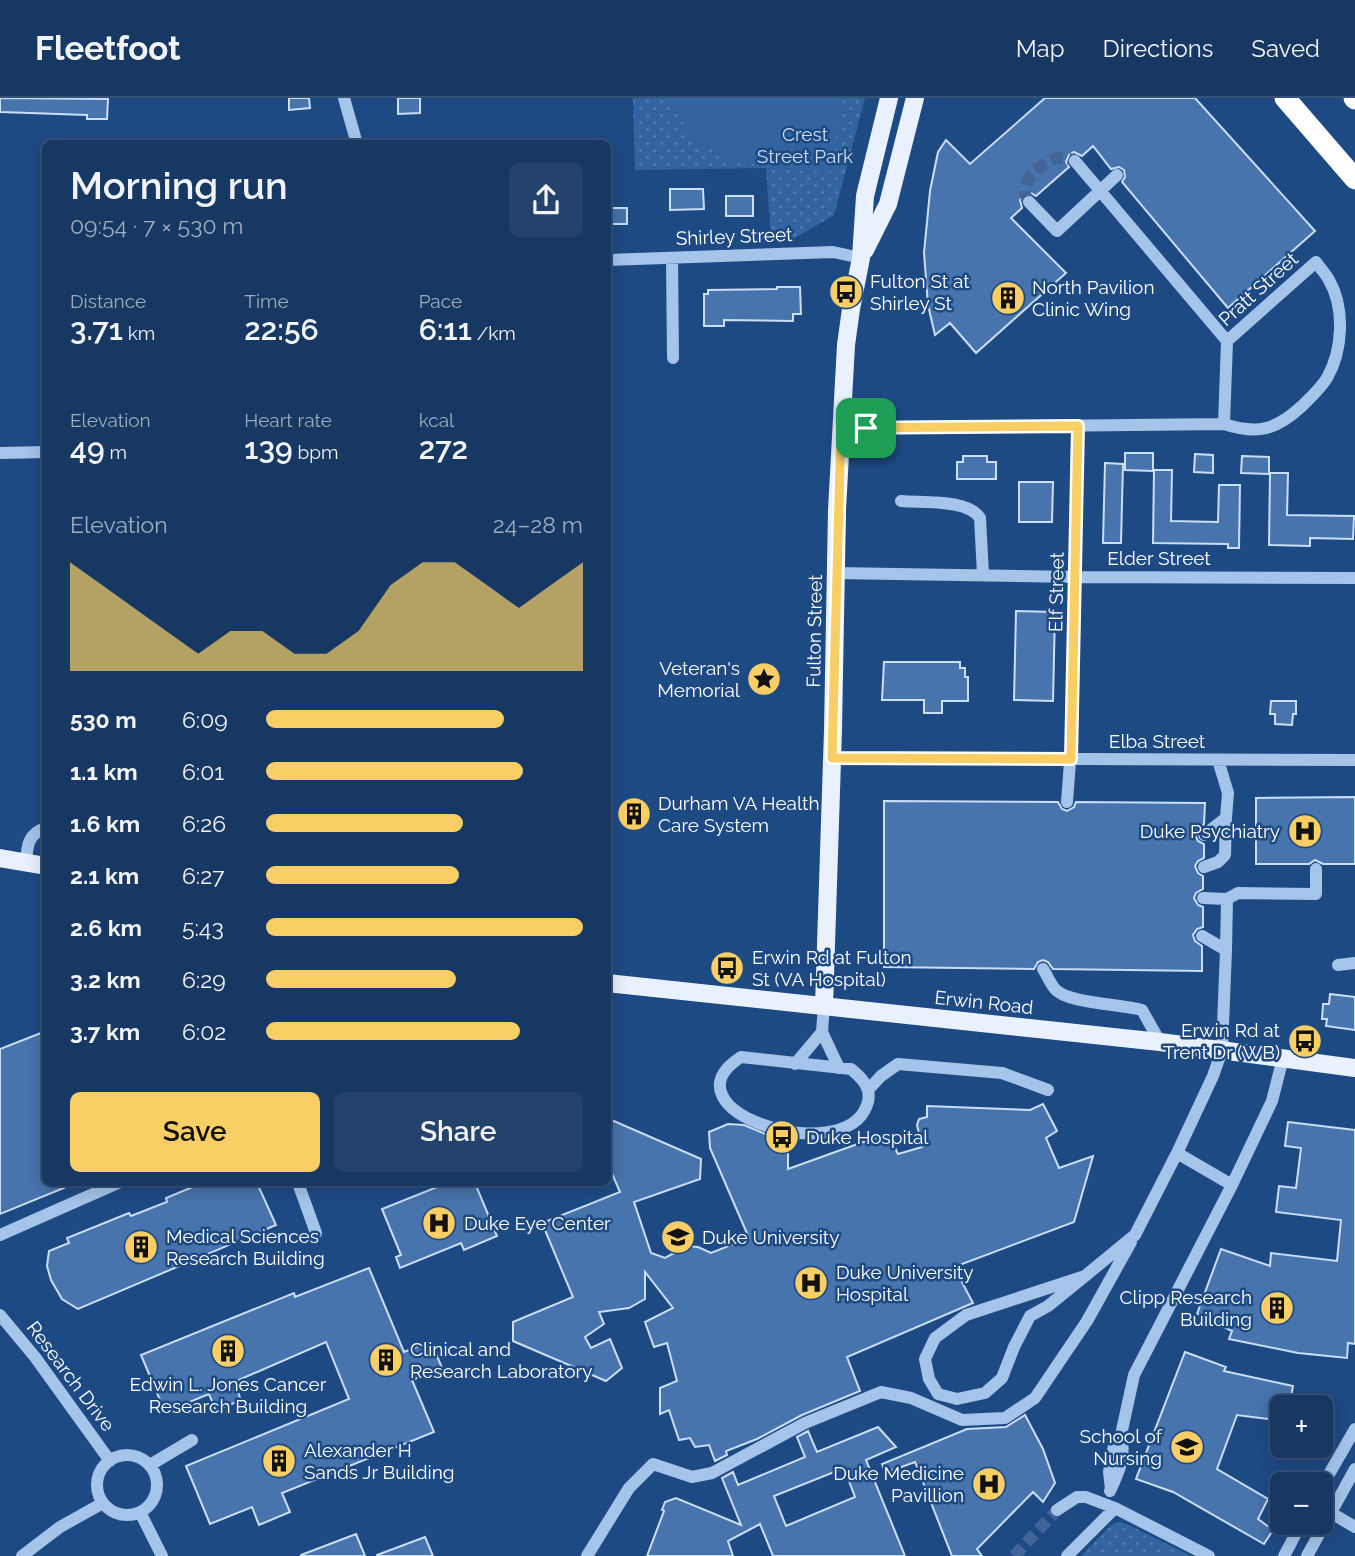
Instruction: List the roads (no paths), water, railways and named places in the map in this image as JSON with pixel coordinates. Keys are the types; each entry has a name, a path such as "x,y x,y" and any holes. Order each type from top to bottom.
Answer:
{"highway":[{"path":"1284,98 1355,179"}],"main road":[{"name":"Fulton Street","path":"824,1006 841,428 849,318 861,258 865,196 889,98"},
{"name":"Fulton Street","path":"861,258 888,204 915,98"},
{"path":"0,858 42,865"},
{"name":"Erwin Road","path":"611,983 1160,1042 1355,1068"}],"street":[{"path":"344,98 356,140"},
{"path":"1075,161 1227,341"},
{"path":"1029,202 1057,231 1117,175"},
{"name":"Shirley Street","path":"611,260 833,252 861,258"},
{"path":"672,258 673,358"},
{"name":"Pratt Street","path":"841,428 1224,424 1261,430 1274,426 1287,420 1327,379 1337,354 1340,330 1338,304 1329,280 1316,262 1227,341 1224,424"},
{"name":"Elf Street","path":"1067,802 1071,759 1078,426"},
{"path":"0,453 42,452"},
{"path":"901,501 963,506 975,511 980,518 984,574"},
{"name":"Elder Street","path":"836,573 1076,578 1355,578"},
{"name":"Elba Street","path":"832,758 1355,760"},
{"path":"1204,867 1218,862 1225,855 1228,793 1218,760"},
{"path":"1204,835 1226,818"},
{"path":"26,863 27,842 42,829"},
{"path":"1203,898 1227,899 1238,893 1316,894 1316,869"},
{"path":"587,1556 629,1488 653,1464 675,1469 692,1478 712,1473 805,1423 881,1391 911,1398 962,1420 1005,1418 1035,1398 1087,1321 1135,1235 1213,1076 1222,1050 1227,899"},
{"path":"1202,936 1226,950"},
{"path":"1338,965 1355,963"},
{"path":"1043,969 1056,991 1072,999 1125,1005 1142,1010 1160,1042"},
{"path":"824,1006 822,1032 839,1068"},
{"path":"795,1064 822,1032"},
{"path":"741,1057 839,1068 850,1069 861,1077 868,1090 869,1100 863,1116 850,1125 813,1133 788,1132 745,1118 724,1098 720,1082 726,1067 741,1057"},
{"path":"1067,1556 1110,1506 1111,1489 1119,1475 1124,1447 1121,1435 1134,1375 1272,1101 1283,1058"},
{"path":"868,1090 898,1064 1002,1073 1048,1090"},
{"path":"1177,1153 1232,1185"},
{"path":"0,1234 111,1186"},
{"path":"299,1186 316,1233"},
{"path":"1085,1276 966,1315 935,1338 925,1359 929,1379 939,1394 957,1399 985,1393 1002,1378 1030,1316 1048,1307 1135,1235"},
{"name":"Research Drive","path":"0,1315 35,1357 110,1461"},
{"path":"1330,1472 1355,1429"},
{"path":"150,1465 192,1440"},
{"path":"126,1455 136,1456 150,1465 156,1474 156,1494 149,1506 140,1512 121,1515 108,1509 98,1494 97,1484 99,1474 110,1461 126,1455"},
{"path":"1333,1500 1355,1469"},
{"path":"1057,1510 1077,1497 1086,1497 1110,1506 1209,1556"},
{"path":"22,1556 60,1527 103,1503"},
{"path":"140,1512 162,1556"},
{"path":"1333,1514 1355,1527"},
{"path":"1284,1556 1295,1535"},
{"path":"1307,1556 1316,1535"}],"tunnel":[{"path":"1029,202 1025,194 1026,186 1038,168 1058,158 1075,161"},
{"path":"1014,1556 1057,1510"}],"place":[{"name":"Fulton St at Shirley St","path":"846,292"},
{"name":"North Pavilion Clinic Wing","path":"1008,298"},
{"name":"Veteran's Memorial","path":"764,679"},
{"name":"Durham VA Health Care System","path":"634,814"},
{"name":"Duke Psychiatry","path":"1305,831"},
{"name":"Erwin Rd at Fulton St (VA Hospital)","path":"727,968"},
{"name":"Erwin Rd at Trent Dr (WB)","path":"1305,1041"},
{"name":"Duke Hospital","path":"782,1137"},
{"name":"Duke Eye Center","path":"439,1223"},
{"name":"Duke University","path":"678,1237"},
{"name":"Medical Sciences Research Building","path":"141,1247"},
{"name":"Duke University Hospital","path":"811,1283"},
{"name":"Clipp Research Building","path":"1277,1308"},
{"name":"Edwin L. Jones Cancer Research Building","path":"228,1351"},
{"name":"Clinical and Research Laboratory","path":"386,1360"},
{"name":"School of Nursing","path":"1187,1447"},
{"name":"Alexander H Sands Jr Building","path":"279,1461"},
{"name":"Duke Medicine Pavillion","path":"989,1484"}],"park label":[{"name":"Crest Street Park","path":"805,145"}]}
